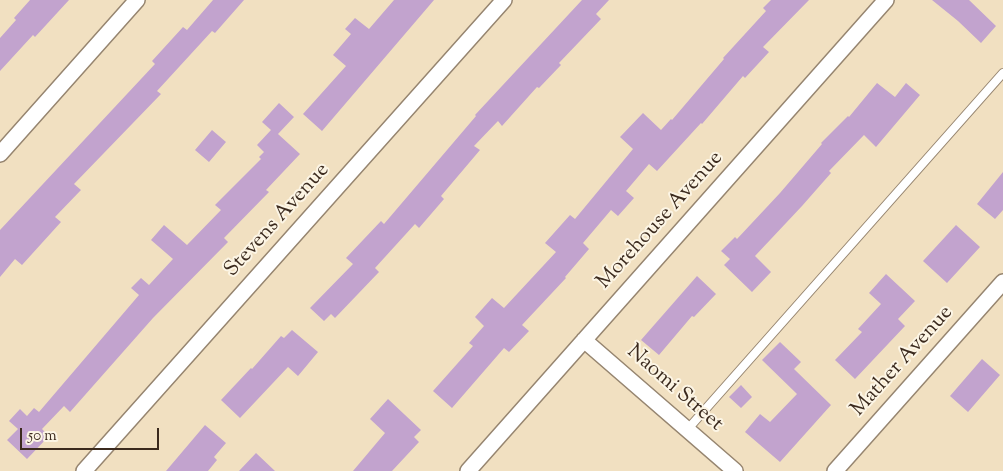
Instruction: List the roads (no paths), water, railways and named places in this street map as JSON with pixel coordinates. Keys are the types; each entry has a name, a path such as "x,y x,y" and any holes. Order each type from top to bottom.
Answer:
{"street":[{"path":"0,154 137,0"},
{"name":"Stevens Avenue","path":"84,471 504,0"},
{"name":"Morehouse Avenue","path":"472,469 886,0"},
{"name":"Mather Avenue","path":"834,471 1003,282"},
{"name":"Naomi Street","path":"584,340 736,471"}],"lane":[{"path":"687,430 1003,73"}]}
